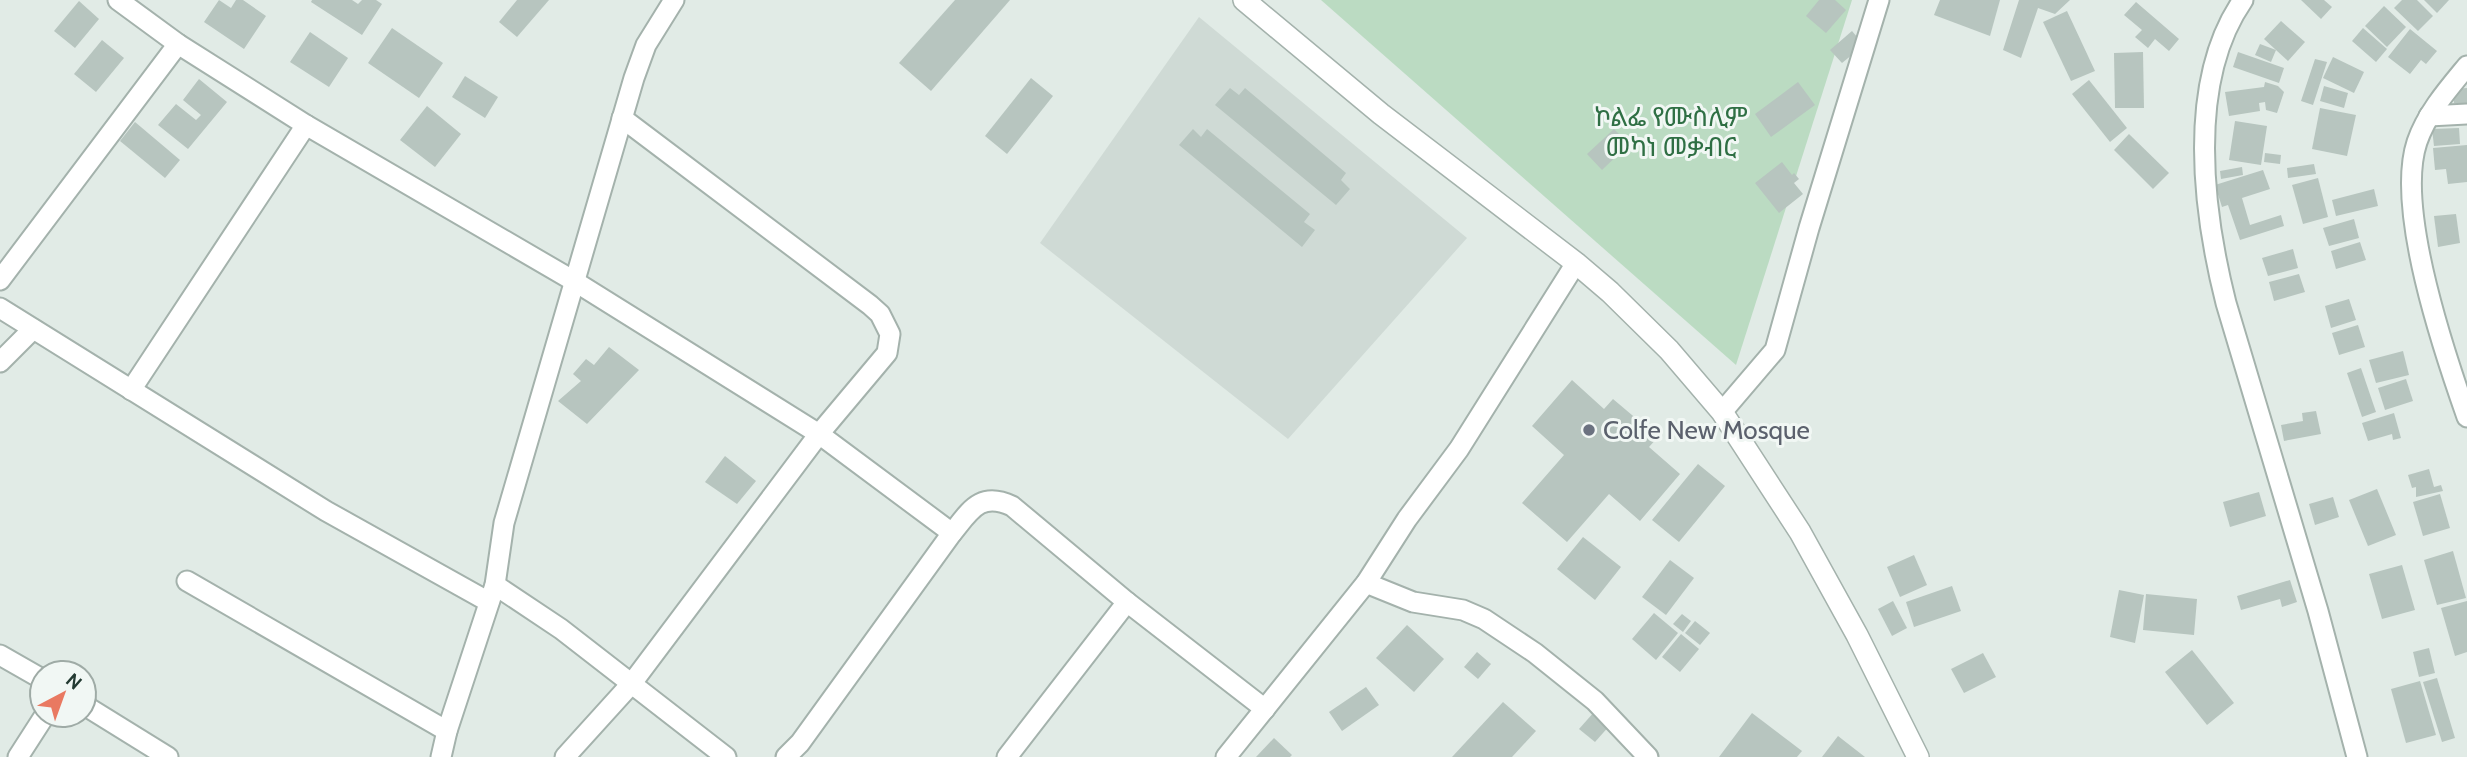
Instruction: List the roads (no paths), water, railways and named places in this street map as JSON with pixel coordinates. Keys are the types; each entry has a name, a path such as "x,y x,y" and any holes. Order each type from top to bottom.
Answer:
{"street":[{"path":"118,0 178,44 306,125 575,281 819,434 952,533"},
{"path":"441,757 492,593 504,523 622,118 646,45 674,0"},
{"path":"1244,0 1381,114 1576,263 1669,349 1722,412 1800,532 1918,757"},
{"path":"1722,412 1775,350 1809,228 1879,0"},
{"path":"2243,0 2223,34 2215,58 2206,122 2204,169 2214,254 2318,611 2357,757"},
{"path":"0,280 178,44"},
{"path":"2467,66 2429,116 2416,144 2413,183 2419,250 2460,373 2467,417"},
{"path":"2429,116 2467,114"},
{"path":"565,757 632,683 819,434 887,353 890,334 886,324 870,305 622,118"},
{"path":"131,390 306,125"},
{"path":"1226,757 1366,583 1466,438 1576,263"},
{"path":"0,308 326,511 561,629 726,757"},
{"path":"0,362 33,329"},
{"path":"786,757 816,721 973,506 992,500 1012,506 1127,601 1265,709"},
{"path":"187,581 447,731"},
{"path":"1366,583 1413,602 1463,610 1484,619 1535,653 1595,701 1648,757"},
{"path":"1007,757 1127,601"},
{"path":"0,655 28,671"},
{"path":"98,714 168,757"},
{"path":"18,757 36,729"}],"place":[{"name":"Colfe New Mosque","path":"1589,430"}],"park label":[{"name":"ኮልፌ የሙስሊም መካነ መቃብር","path":"1671,132"}]}
